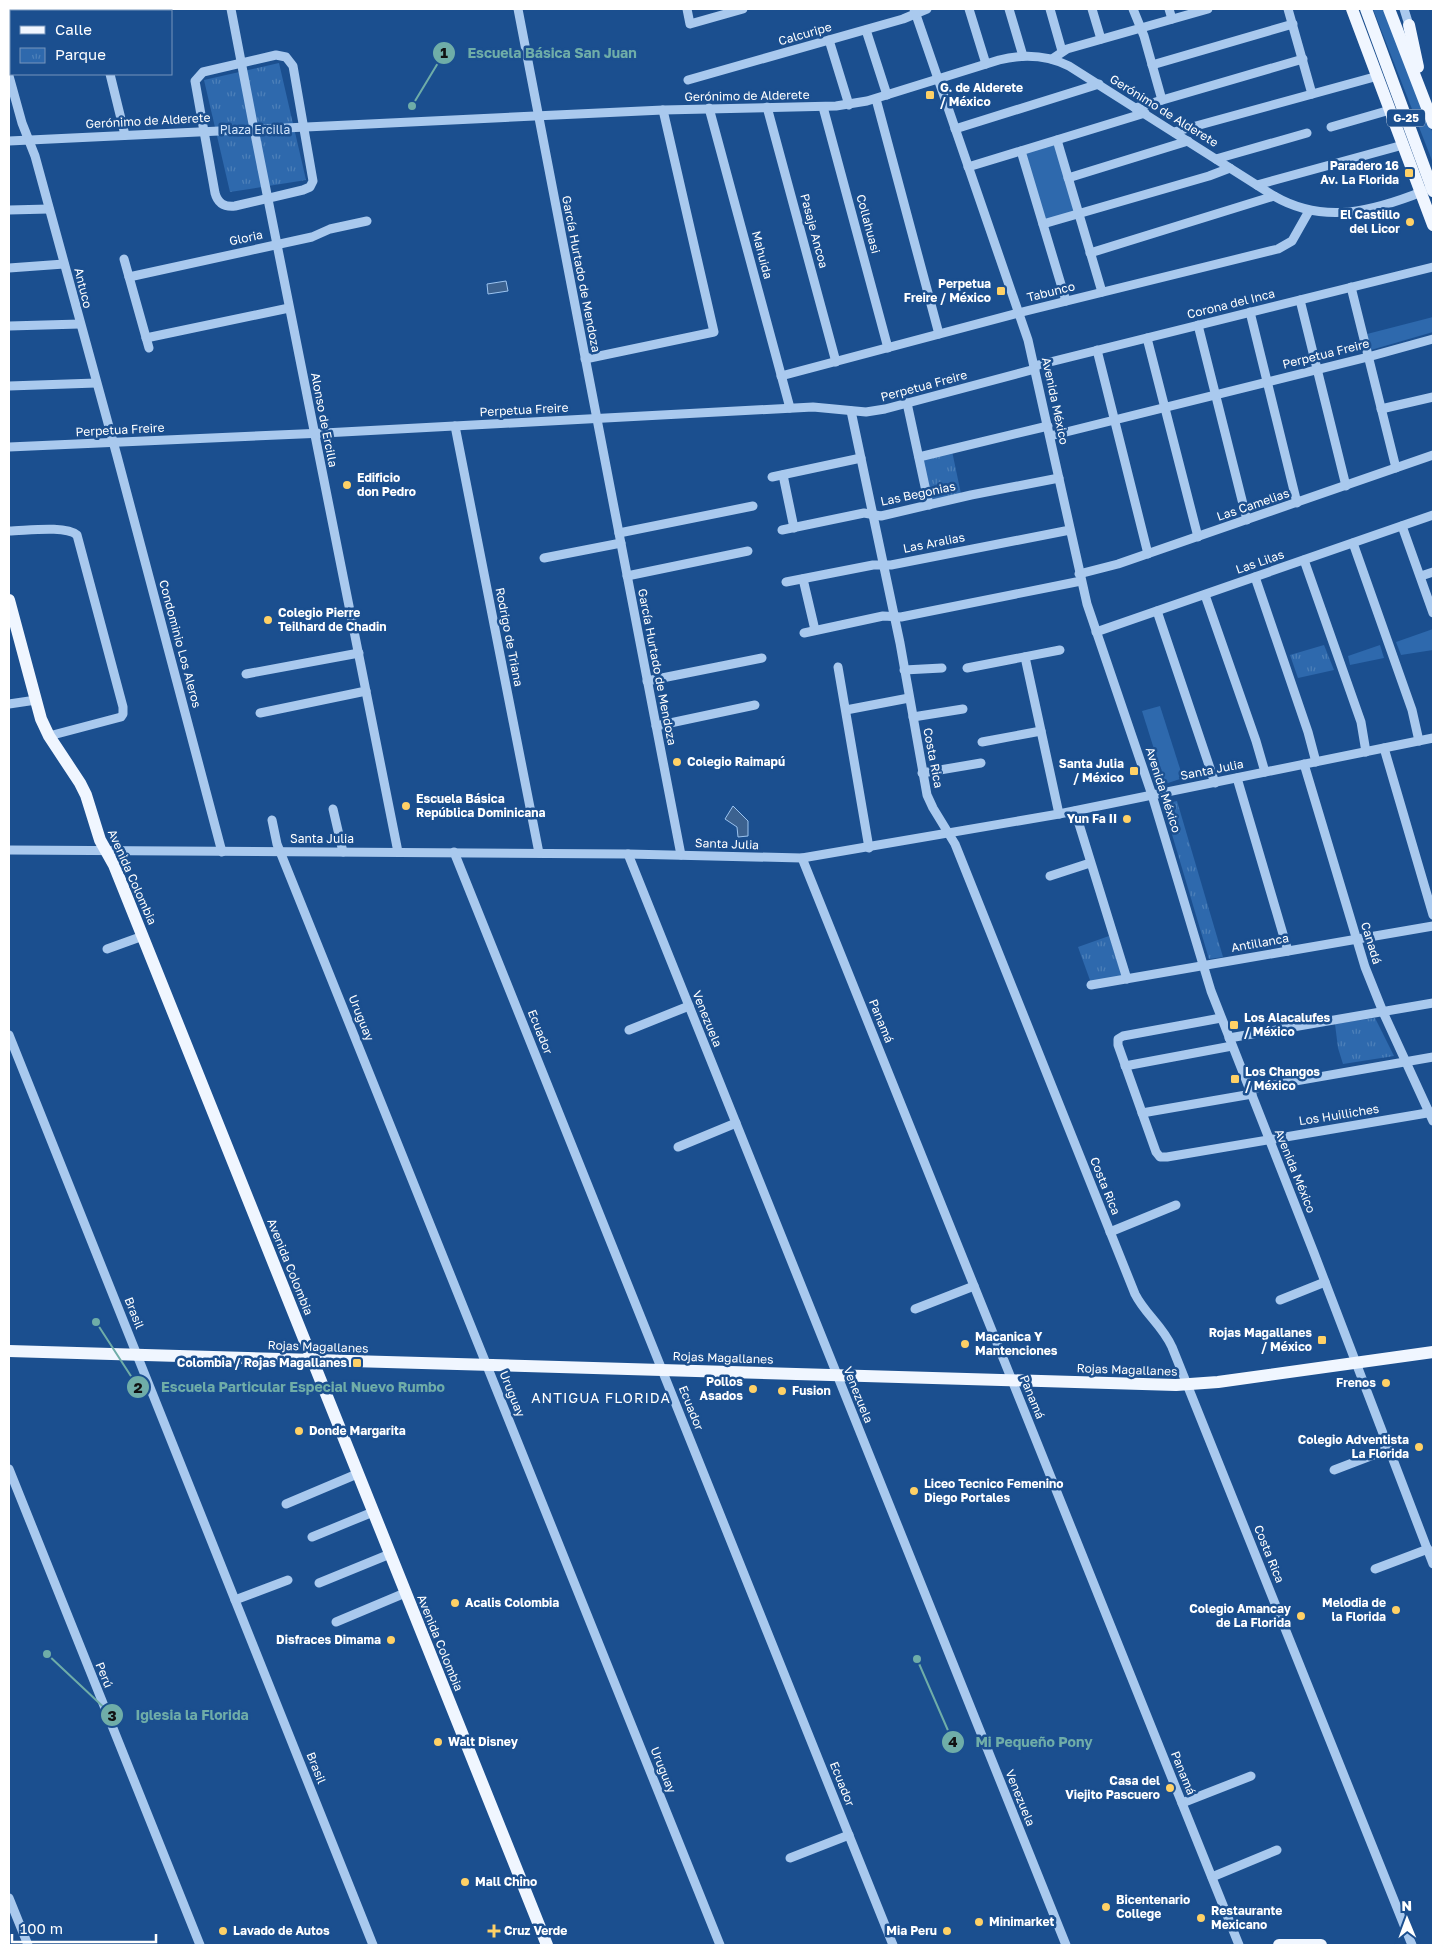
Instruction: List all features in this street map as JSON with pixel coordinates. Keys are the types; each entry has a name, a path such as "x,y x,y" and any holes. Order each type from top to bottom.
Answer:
{"main road":[{"path":"1352,9 1403,145 1430,190 1433,225"},
{"name":"G-25","path":"1366,9 1430,190"},
{"name":"G-25","path":"1390,9 1433,123"},
{"path":"1409,25 1422,95"},
{"path":"1377,39 1390,110"},
{"name":"Avenida Colombia","path":"9,600 41,719 80,783 88,800 100,840 112,861 143,936 547,1945"},
{"name":"Rojas Magallanes","path":"9,1351 1188,1385 1433,1352"},
{"path":"1279,1945 1321,1945"}],"street":[{"name":"Alonso de Ercilla","path":"231,9 267,199 398,852"},
{"name":"García Hurtado de Mendoza","path":"518,9 681,855"},
{"path":"687,9 690,24 743,9"},
{"name":"Calcuripe","path":"688,80 866,30 914,11 927,9"},
{"path":"969,9 986,64"},
{"path":"1009,9 1023,56"},
{"path":"1050,9 1062,51"},
{"path":"1092,9 1101,40"},
{"path":"1133,9 1162,100"},
{"path":"1169,9 1172,19"},
{"path":"1052,59 1062,51 1206,9"},
{"path":"1288,9 1312,94"},
{"path":"1404,9 1409,25"},
{"name":"Avenida México","path":"914,11 1018,313 1035,368 1080,577 1096,632 1152,795 1204,966 1231,1042 1433,1564"},
{"path":"1152,65 1293,24"},
{"path":"866,30 887,95"},
{"path":"829,40 849,105"},
{"path":"276,55 283,56 293,66 304,128 314,177 312,184 303,190 226,206 218,201 215,193 194,85 196,77 203,72 276,55"},
{"name":"Gerónimo de Alderete","path":"9,141 662,110 849,105 876,99 937,78 1007,58 1023,56 1052,59 1069,66 1274,196 1291,205 1309,211 1355,212 1430,190"},
{"path":"1135,108 1303,60"},
{"path":"110,75 125,135"},
{"name":"Antuco","path":"9,76 28,140 35,156 113,443"},
{"path":"1174,132 1378,76"},
{"path":"955,129 1099,84"},
{"path":"876,99 939,334"},
{"name":"Pasaje Ancoa","path":"767,107 836,362"},
{"name":"Collahuasi","path":"823,107 888,348"},
{"name":"Mahuida","path":"709,108 790,408"},
{"path":"585,359 714,332 662,110"},
{"path":"1331,127 1390,110"},
{"path":"968,167 1145,113"},
{"path":"1216,159 1307,133"},
{"path":"1057,140 1102,292"},
{"path":"1068,178 1188,141"},
{"path":"1257,185 1403,145"},
{"path":"1021,151 1066,301"},
{"path":"1043,224 1209,176 1230,168"},
{"path":"1090,252 1274,196"},
{"path":"9,210 49,209"},
{"name":"Tabunco","path":"781,376 1018,313 1283,247 1295,236 1309,211"},
{"name":"Gloria","path":"129,277 312,236 330,229 367,221"},
{"path":"124,259 149,348"},
{"path":"9,268 64,264"},
{"name":"Corona del Inca","path":"1035,368 1097,350 1433,267"},
{"path":"1351,287 1396,468"},
{"path":"1300,300 1346,486"},
{"path":"146,338 289,308"},
{"path":"1250,312 1297,502"},
{"path":"9,326 80,324"},
{"path":"1198,325 1247,520"},
{"path":"1147,338 1198,537"},
{"name":"Perpetua Freire","path":"1050,436 1433,339"},
{"path":"1097,350 1148,554"},
{"name":"Perpetua Freire","path":"9,448 820,406 851,411 876,411 1035,368"},
{"path":"9,386 96,383"},
{"path":"1381,409 1433,397"},
{"path":"907,403 930,505"},
{"name":"Costa Rica","path":"851,411 884,565 922,772 930,802 958,853 1135,1294 1141,1305 1164,1331 1188,1385 1412,1945"},
{"name":"Rodrigo de Triana","path":"455,426 539,853"},
{"path":"919,457 1048,426"},
{"name":"Condominio Los Aleros","path":"113,443 222,852"},
{"name":"Las Camelias","path":"804,633 883,616 901,617 1080,577 1433,455"},
{"path":"772,477 861,458"},
{"path":"783,475 794,528"},
{"name":"Las Begonias","path":"782,530 864,513 881,516 971,495 1059,478"},
{"path":"619,533 753,506"},
{"name":"Las Lilas","path":"1096,632 1433,515"},
{"path":"1402,526 1433,613"},
{"path":"9,532 63,530 73,532 80,540 124,712 118,718 50,736"},
{"name":"Las Aralias","path":"786,582 1070,530"},
{"path":"544,558 621,543"},
{"path":"1353,543 1412,710 1419,741"},
{"path":"627,576 748,551"},
{"path":"1304,560 1361,722 1366,752"},
{"path":"1420,576 1433,572"},
{"path":"1255,577 1308,732 1316,762"},
{"path":"803,579 815,630"},
{"path":"1205,595 1265,772"},
{"path":"1157,611 1215,782"},
{"path":"967,668 1060,650"},
{"path":"246,674 358,653"},
{"path":"1025,657 1058,814"},
{"path":"647,681 762,658"},
{"path":"838,668 869,848"},
{"path":"904,670 942,668"},
{"path":"260,712 366,691"},
{"path":"846,710 909,698"},
{"path":"9,704 36,700"},
{"path":"656,726 755,704"},
{"path":"913,717 964,709"},
{"path":"982,742 1041,731"},
{"name":"Santa Julia","path":"9,850 454,852 802,858 869,848 1075,811 1433,738"},
{"path":"1384,748 1433,915"},
{"path":"922,772 981,763"},
{"name":"Canadá","path":"1304,764 1365,967 1383,1012 1432,1115"},
{"path":"1237,778 1288,951"},
{"path":"333,809 343,852"},
{"path":"1075,811 1127,979"},
{"name":"Uruguay","path":"272,820 281,852 720,1945"},
{"name":"Ecuador","path":"454,852 893,1945"},
{"name":"Venezuela","path":"628,854 1066,1945"},
{"name":"Panamá","path":"802,858 1239,1945"},
{"path":"1050,876 1090,863"},
{"name":"Antillanca","path":"1091,985 1433,926"},
{"path":"107,949 143,936"},
{"path":"1125,1066 1231,1042 1433,1004"},
{"path":"629,1030 688,1006"},
{"path":"1222,1018 1123,1036 1118,1039 1118,1045 1142,1113 1433,1058"},
{"name":"Brasil","path":"9,1035 11,1046 373,1945"},
{"name":"Los Huilliches","path":"1142,1113 1156,1152 1160,1157 1167,1158 1269,1139 1432,1115"},
{"path":"678,1147 736,1123"},
{"path":"1110,1232 1176,1205"},
{"path":"1280,1300 1325,1282"},
{"path":"915,1309 974,1286"},
{"path":"1334,1470 1389,1450"},
{"name":"Perú","path":"9,1469 200,1945"},
{"path":"286,1504 357,1474"},
{"path":"312,1538 373,1512"},
{"path":"1375,1569 1428,1549"},
{"path":"319,1583 390,1554"},
{"path":"235,1600 288,1580"},
{"path":"336,1622 405,1593"},
{"path":"1182,1803 1251,1776"},
{"path":"790,1858 849,1835"},
{"path":"1212,1877 1277,1850"},
{"path":"9,1898 28,1945"}],"green space":[{"path":"1373,9 1383,9 1414,81 1433,134 1433,163"},
{"name":"Plaza Ercilla","path":"279,63 306,180 230,192 204,80"},
{"path":"1053,144 1056,145 1075,210 1074,213 1048,221 1043,219 1025,155 1029,151"},
{"path":"1433,317 1433,332 1371,350 1367,334"},
{"path":"952,451 961,494 931,501 922,459"},
{"path":"1433,629 1433,650 1401,655 1396,642"},
{"path":"1324,645 1334,670 1298,678 1290,655"},
{"path":"1380,645 1384,658 1350,665 1348,656"},
{"path":"1160,706 1183,778 1165,784 1142,711"},
{"path":"1177,801 1223,957 1209,959 1163,804"},
{"path":"1109,936 1122,976 1091,983 1078,947"},
{"path":"1375,1018 1394,1056 1343,1064 1338,1048 1335,1024"}],"shaded area":[{"path":"506,281 508,291 488,294 487,284"},
{"path":"733,806 748,821 748,836 738,837 737,827 725,819"}],"place":[{"name":"G. de Alderete / México","path":"930,95"},
{"name":"Escuela Básica San Juan","path":"412,106"},
{"name":"Paradero 16 Av. La Florida","path":"1409,173"},
{"name":"El Castillo del Licor","path":"1410,222"},
{"name":"Perpetua Freire / México","path":"1001,291"},
{"name":"Edificio don Pedro","path":"347,485"},
{"name":"Colegio Pierre Teilhard de Chadin","path":"268,620"},
{"name":"Colegio Raimapú","path":"677,762"},
{"name":"Santa Julia / México","path":"1134,771"},
{"name":"Escuela Básica República Dominicana","path":"406,806"},
{"name":"Yun Fa II","path":"1127,819"},
{"name":"Los Alacalufes / México","path":"1234,1025"},
{"name":"Los Changos / México","path":"1235,1079"},
{"name":"Escuela Particular Especial Nuevo Rumbo","path":"96,1322"},
{"name":"Rojas Magallanes / México","path":"1322,1340"},
{"name":"Macanica Y Mantenciones","path":"965,1344"},
{"name":"Colombia / Rojas Magallanes","path":"357,1363"},
{"name":"Frenos","path":"1386,1383"},
{"name":"Pollos Asados","path":"753,1389"},
{"name":"Fusion","path":"782,1391"},
{"name":"Donde Margarita","path":"299,1431"},
{"name":"Colegio Adventista La Florida","path":"1419,1447"},
{"name":"Liceo Tecnico Femenino Diego Portales","path":"914,1491"},
{"name":"Acalis Colombia","path":"455,1603"},
{"name":"Melodia de la Florida","path":"1396,1610"},
{"name":"Colegio Amancay de La Florida","path":"1301,1616"},
{"name":"Disfraces Dimama","path":"391,1640"},
{"name":"Iglesia la Florida","path":"47,1654"},
{"name":"Mi Pequeño Pony","path":"917,1659"},
{"name":"Walt Disney","path":"438,1742"},
{"name":"Casa del Viejito Pascuero","path":"1170,1788"},
{"name":"Mall Chino","path":"465,1882"},
{"name":"Bicentenario College","path":"1106,1907"},
{"name":"Restaurante Mexicano","path":"1201,1918"},
{"name":"Minimarket","path":"979,1922"},
{"name":"Lavado de Autos","path":"223,1931"},
{"name":"Cruz Verde","path":"494,1931"},
{"name":"Mia Peru","path":"947,1931"}],"district":[{"name":"ANTIGUA FLORIDA","path":"601,1398"}]}
